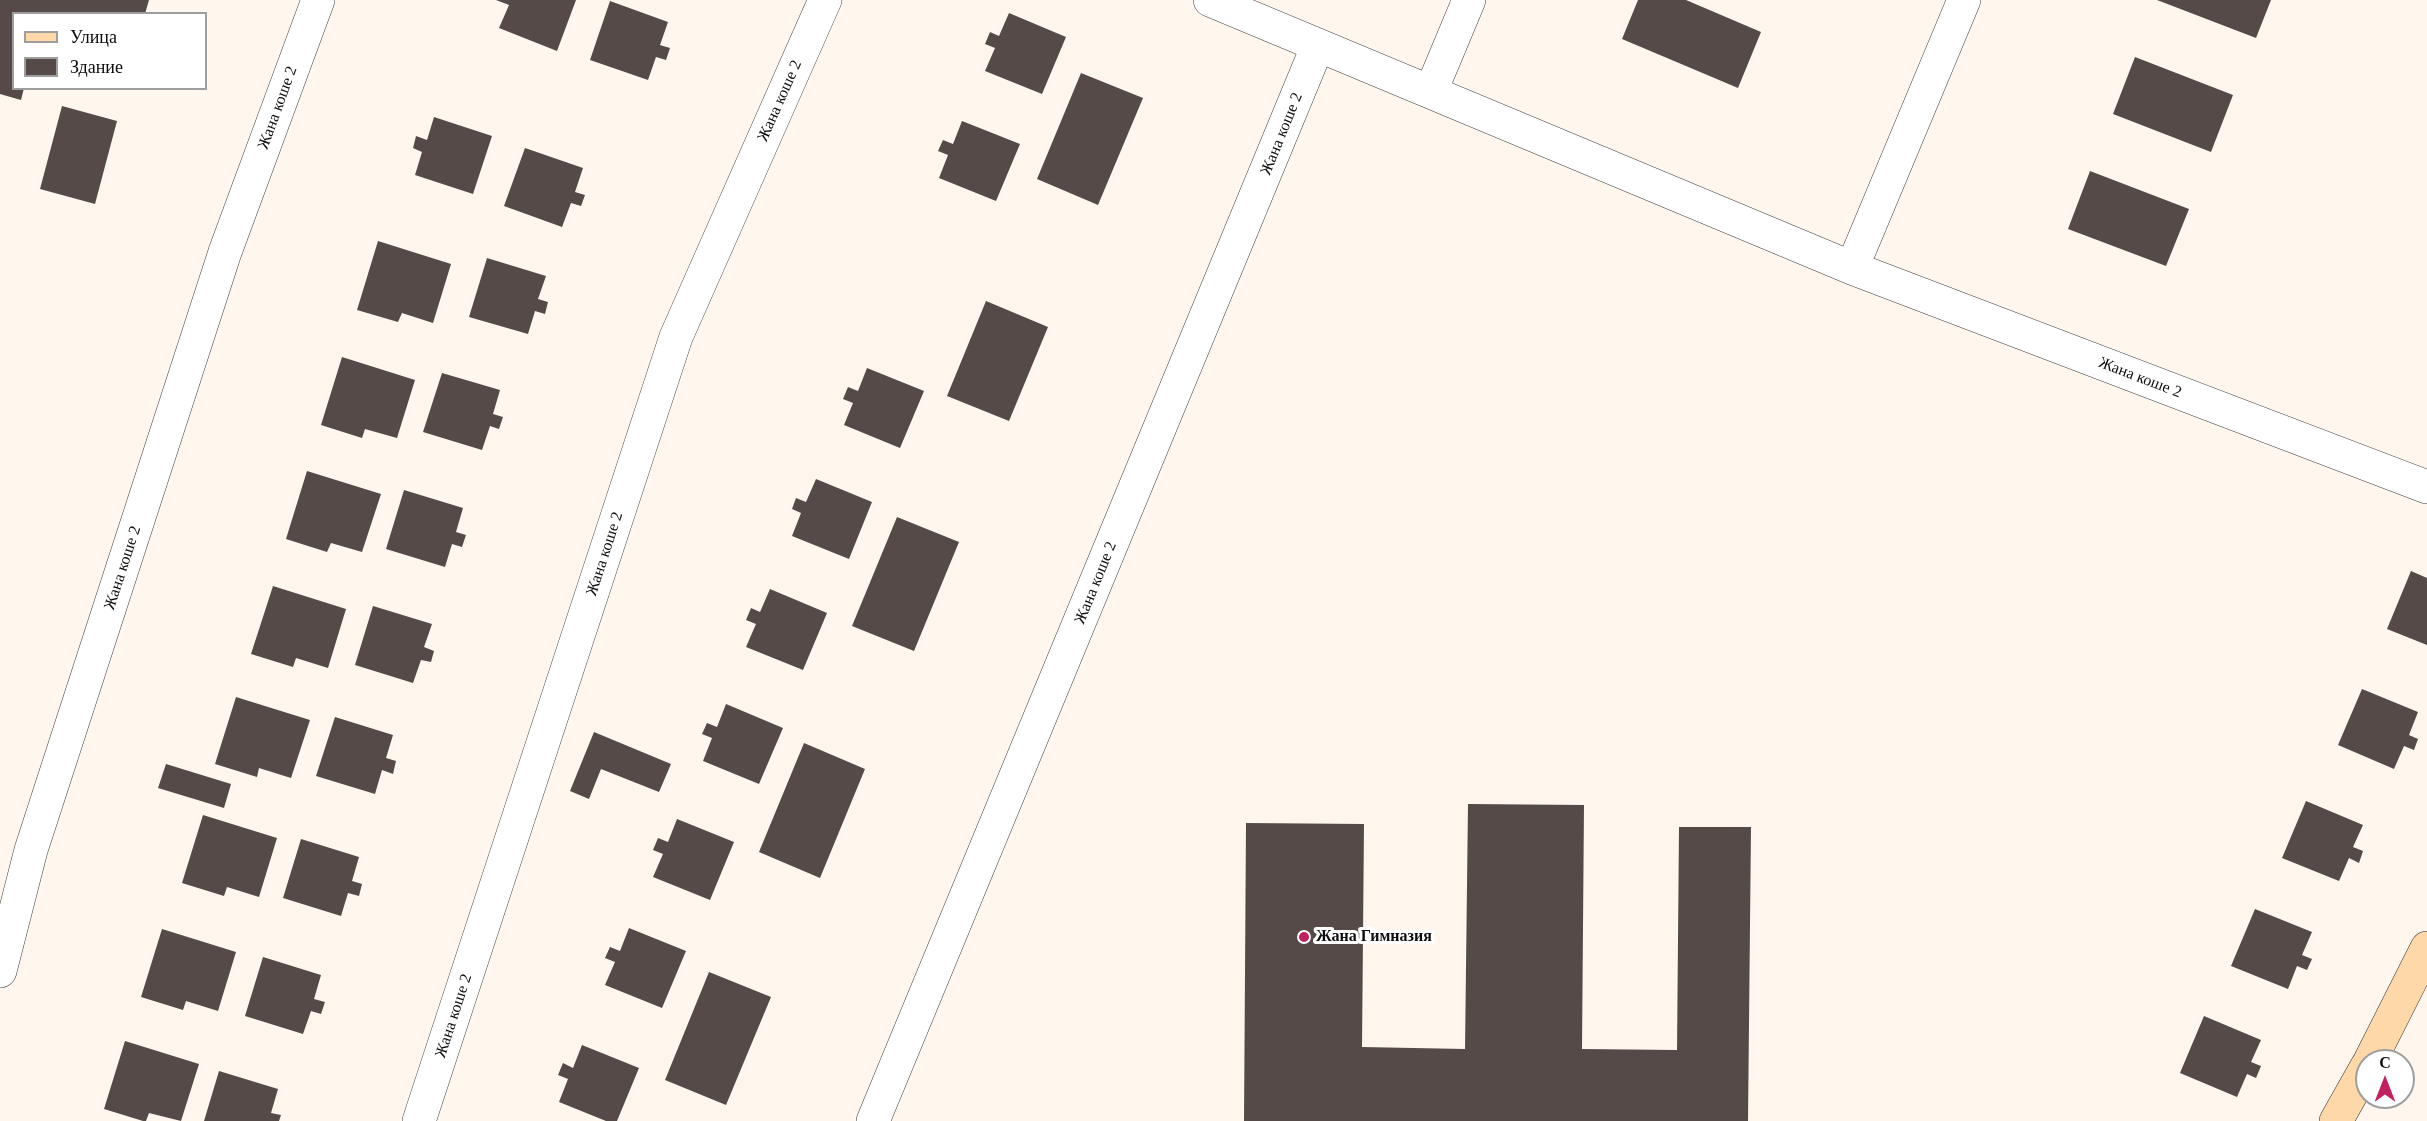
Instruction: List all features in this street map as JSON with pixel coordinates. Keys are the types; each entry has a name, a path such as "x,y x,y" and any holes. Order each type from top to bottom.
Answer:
{"street":[{"name":"Жана коше 2","path":"0,971 31,850 222,264 318,0"},
{"name":"Жана коше 2","path":"419,1121 676,337 825,0"},
{"name":"Жана коше 2","path":"1210,0 1852,268 2427,487"},
{"path":"1431,91 1469,0"},
{"path":"1852,268 1964,0"},
{"name":"Жана коше 2","path":"873,1121 1318,45"},
{"path":"2376,1049 2427,948"},
{"path":"2336,1121 2355,1087"}],"building":[{"path":"0,0 149,0 146,12 12,12 12,90 24,90 21,100 0,94"},
{"path":"496,0 576,0 557,51 499,28 509,5"},
{"path":"1638,0 1686,0 1761,32 1738,88 1622,39"},
{"path":"2157,0 2271,0 2256,38"},
{"path":"610,1 668,22 660,45 670,48 666,60 656,57 648,80 590,60"},
{"path":"1009,13 1066,37 1042,94 985,71 995,48 985,44 990,32 999,36"},
{"path":"2135,57 2233,95 2211,152 2113,114"},
{"path":"1081,73 1143,98 1098,205 1037,179"},
{"path":"62,106 117,121 95,204 40,189"},
{"path":"434,117 492,136 473,194 415,175 422,152 413,148 416,136 427,140"},
{"path":"962,121 1020,144 996,201 939,178 948,155 938,151 943,140 953,144"},
{"path":"525,148 583,168 575,192 585,195 581,206 571,203 562,227 504,206"},
{"path":"2090,171 2189,209 2166,266 2068,229"},
{"path":"378,241 451,264 433,323 402,313 398,322 357,310"},
{"path":"487,258 546,276 538,299 548,302 545,314 535,311 528,334 469,317"},
{"path":"986,301 1048,327 1009,421 947,396"},
{"path":"342,357 415,380 397,438 365,429 362,438 321,425"},
{"path":"867,368 924,391 900,448 844,425 853,403 843,399 848,387 858,391"},
{"path":"442,373 500,390 493,414 503,417 499,429 490,426 482,450 423,432"},
{"path":"307,471 381,494 362,552 331,543 327,552 286,539"},
{"path":"816,479 872,502 849,559 792,536 801,513 792,509 796,498 806,502"},
{"path":"404,490 463,508 456,532 466,535 462,547 452,544 445,567 386,549"},
{"path":"897,517 959,542 914,651 852,626"},
{"path":"2411,571 2427,578 2427,645 2387,629"},
{"path":"273,586 346,609 328,668 296,658 293,667 251,654"},
{"path":"770,589 827,613 803,670 746,647 756,624 746,620 751,608 760,612"},
{"path":"373,606 432,624 424,647 434,651 431,662 421,660 413,683 355,665"},
{"path":"2362,689 2418,712 2409,735 2418,739 2414,750 2404,746 2394,769 2338,745"},
{"path":"236,697 310,720 291,778 259,768 257,777 215,764"},
{"path":"726,704 783,728 759,784 703,761 712,738 702,734 707,723 717,727"},
{"path":"335,717 393,735 386,758 396,761 393,774 382,770 375,794 316,776"},
{"path":"594,732 671,764 659,792 601,769 589,799 570,791"},
{"path":"804,743 865,769 820,878 759,852"},
{"path":"166,764 231,784 224,808 158,788"},
{"path":"2306,801 2363,825 2353,847 2363,851 2359,863 2349,858 2339,881 2282,858"},
{"name":"Жана Гимназия","path":"1468,804 1584,805 1582,1049 1677,1050 1679,827 1751,827 1748,1121 1244,1121 1246,823 1364,824 1362,1047 1465,1049"},
{"path":"203,815 277,838 259,897 227,887 224,896 182,883"},
{"path":"677,819 734,842 710,900 653,877 663,854 653,850 658,838 668,842"},
{"path":"301,839 359,857 352,881 362,884 359,896 348,893 341,916 283,898"},
{"path":"2255,909 2312,932 2302,955 2312,959 2307,970 2297,966 2288,989 2231,966"},
{"path":"629,928 686,951 662,1008 605,985 615,962 605,958 610,947 620,951"},
{"path":"162,929 236,952 218,1011 186,1001 183,1010 141,997"},
{"path":"263,957 321,975 314,999 325,1002 321,1014 311,1011 303,1034 245,1016"},
{"path":"709,972 771,997 726,1105 665,1080"},
{"path":"2204,1016 2261,1040 2251,1062 2261,1066 2256,1078 2247,1074 2237,1097 2180,1073"},
{"path":"125,1041 199,1064 181,1121 149,1113 146,1121 143,1121 104,1109"},
{"path":"582,1045 639,1068 617,1121 606,1121 559,1102 568,1079 558,1075 563,1063 573,1068"},
{"path":"219,1071 278,1089 271,1113 281,1115 279,1121 204,1121"}],"place":[{"name":"Жана Гимназия","path":"1304,937"}]}
